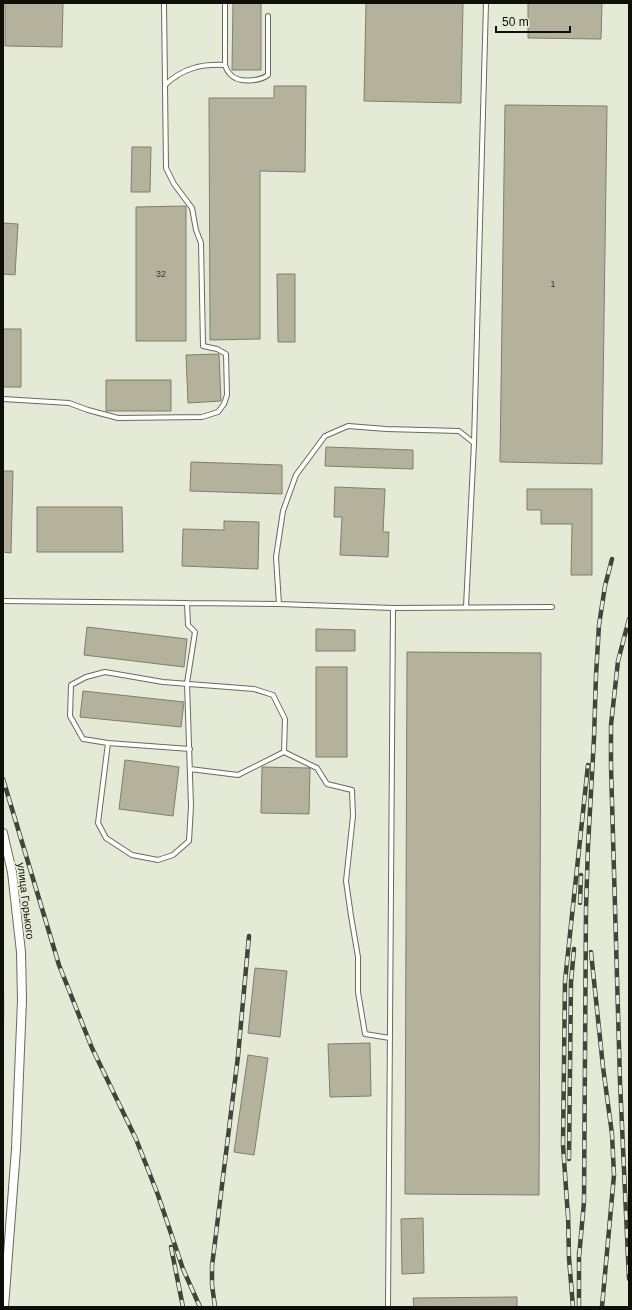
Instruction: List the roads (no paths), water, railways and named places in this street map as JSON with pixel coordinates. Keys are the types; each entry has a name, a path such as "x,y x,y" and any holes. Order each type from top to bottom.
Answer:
{"street":[{"name":"улица Горького","path":"3,833 12,872 21,952 22,1000 16,1148 5,1274 4,1307"}],"lane":[{"path":"3,399 69,403 118,418 202,417 218,412 224,404 227,395 226,354 217,349 203,346 201,242 196,230 192,208 174,184 166,168 164,3"},
{"path":"224,3 225,66 230,75 240,80 263,79 268,75 268,16"},
{"path":"466,607 474,443 486,3"},
{"path":"165,85 174,76 198,66 225,66"},
{"path":"279,604 276,557 283,511 296,475 325,436 348,426 386,429 459,430 474,443"},
{"path":"3,601 279,604 393,608 552,607"},
{"path":"108,743 98,823 106,838 132,855 158,860 173,855 189,841 191,806 187,683 195,632 188,625 187,603"},
{"path":"388,1307 393,608"},
{"path":"190,749 108,743 83,739 70,716 71,685 86,677 106,672 163,682 254,690 273,695 285,719 284,752"},
{"path":"284,752 317,768 327,784 352,790 353,816 346,881 358,957 358,992 365,1034 390,1038"},
{"path":"190,769 238,775 284,752"}],"railway":[{"path":"579,1257 584,1202 586,909 596,675 599,625 605,586 612,559"},
{"path":"629,619 618,661 611,725 620,1082 629,1279"},
{"path":"568,1217 563,1145 565,981 588,765"},
{"path":"3,779 59,965 92,1048 136,1139 158,1195 183,1269 200,1307"},
{"path":"580,903 581,875"},
{"path":"215,1307 212,1285 212,1266 238,1056 249,936"},
{"path":"569,1159 571,982 574,949"},
{"path":"591,952 603,1067 612,1134 614,1175 602,1307"},
{"path":"568,1211 569,1258 573,1307"},
{"path":"171,1247 183,1307"},
{"path":"579,1253 579,1307"}]}
